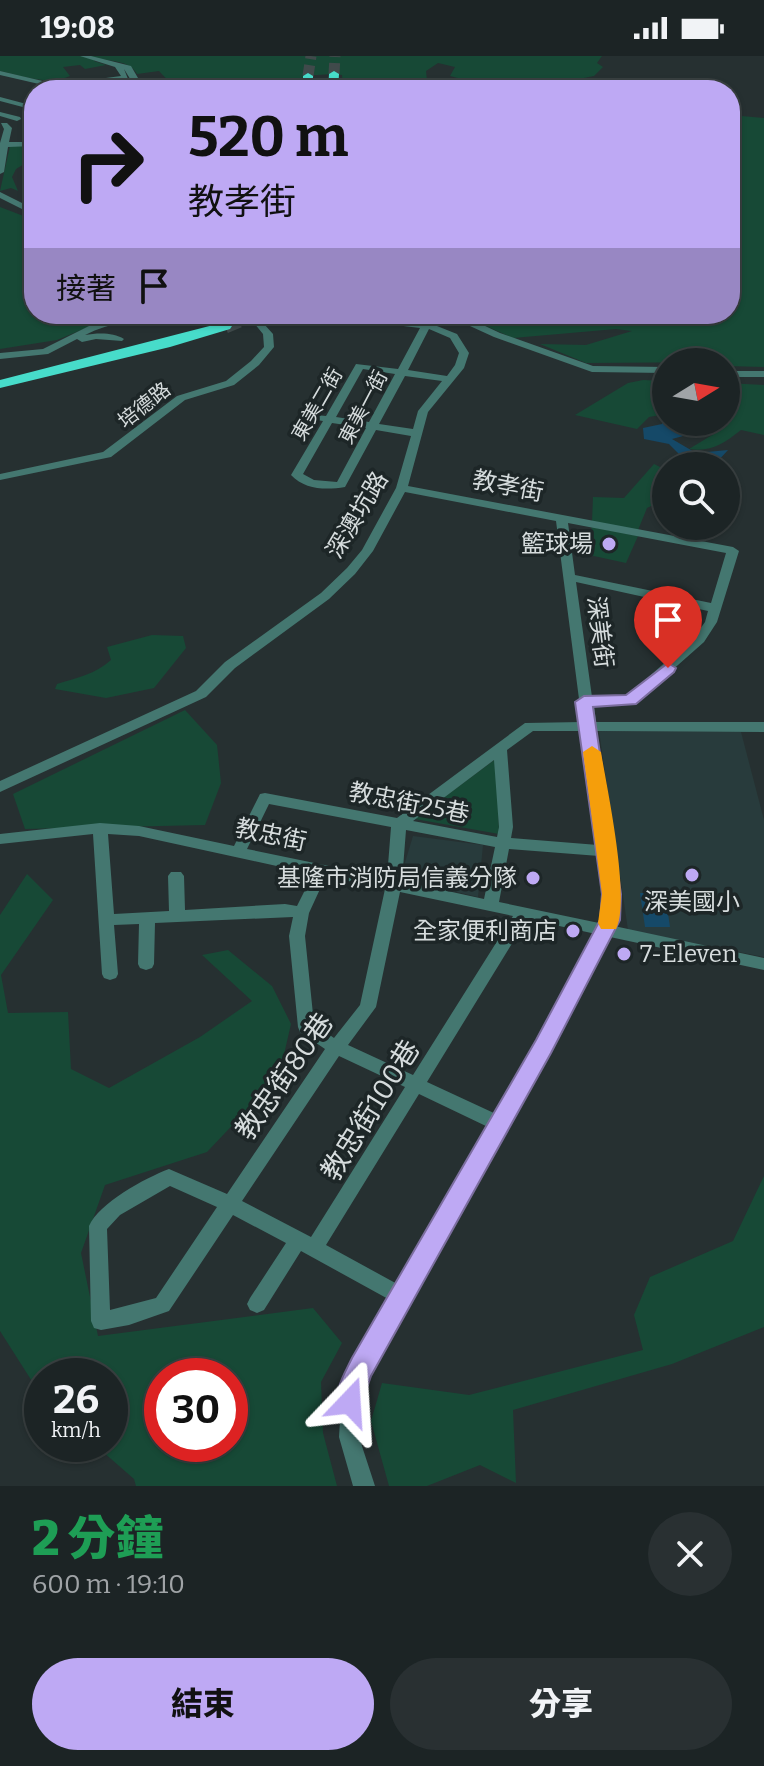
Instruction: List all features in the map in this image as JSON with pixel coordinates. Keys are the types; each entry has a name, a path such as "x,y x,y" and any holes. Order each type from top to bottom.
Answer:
{"highway":[{"path":"334,74 334,80"},
{"path":"0,381 163,342 208,324"}],"street":[{"path":"83,56 131,70 136,80"},
{"path":"114,80 125,77 117,64"},
{"path":"0,73 25,80"},
{"path":"0,89 24,96"},
{"path":"0,99 24,106"},
{"path":"0,114 17,119"},
{"path":"2,125 24,115"},
{"path":"0,172 8,128 2,125"},
{"path":"3,145 24,144"},
{"path":"0,195 24,207"},
{"name":"深澳坑路","path":"45,352 104,324"},
{"name":"培德路","path":"0,477 107,455 185,396 232,382 269,347 268,334 262,324"},
{"name":"深澳坑路","path":"0,787 201,694 230,665 325,596 351,571 367,551 402,488 423,411 460,366 463,347 448,332 418,324"},
{"path":"474,324 592,369 652,370"},
{"name":"東美一街","path":"318,485 341,485 427,325"},
{"path":"0,356 59,352 90,337 119,339"},
{"name":"東美二街","path":"318,485 301,480 297,475 360,366 449,379"},
{"path":"740,374 764,374"},
{"path":"309,416 415,433"},
{"name":"教孝街","path":"402,488 562,520 569,577"},
{"path":"562,520 733,551 707,630 700,639 630,700 584,702"},
{"path":"569,577 714,608"},
{"name":"深美街","path":"364,1486 349,1437 352,1387 606,929 612,894 569,577"},
{"path":"399,824 530,726 764,727"},
{"path":"490,906 500,843 506,827 500,747"},
{"name":"教忠街25巷","path":"238,852 265,798 500,843 606,851"},
{"name":"教忠街80巷","path":"230,1204 169,1177 114,1209 98,1226 101,1321 162,1305 337,1046 368,1007 394,884 399,824"},
{"path":"100,828 110,974"},
{"name":"教忠街","path":"0,839 100,828 139,831 764,964"},
{"path":"322,870 301,913 297,936 306,1027 315,1036 500,1124"},
{"path":"176,876 177,916"},
{"path":"106,920 285,910 301,913"},
{"name":"教忠街100巷","path":"257,1304 306,1244 416,1086 523,913"},
{"path":"146,964 147,917"},
{"path":"230,1204 403,1297"}],"shaded area":[{"name":"深美國小","path":"599,731 741,732 764,820 764,957 628,930"},
{"path":"413,836 483,845 478,897 400,879"}],"green space":[{"path":"0,56 602,56 597,63 603,67 594,76 574,80 465,80 450,76 455,67 438,63 426,71 427,80 342,80 342,75 329,74 304,76 303,80 168,80 159,71 137,74 124,64 94,58 94,61 106,65 85,69 80,65 63,67 70,76 62,79 45,80 0,71"},
{"path":"740,116 764,118 764,367 740,366 740,348 652,348 652,363 586,363 540,344 586,345 632,331 616,329 513,338 482,324 740,324"},
{"path":"10,146 24,146 24,164 16,169 12,177 18,191 11,188 0,191"},
{"path":"0,207 24,216 24,324 96,324 57,340 0,349"},
{"path":"652,380 652,416 637,429 575,415 628,383"},
{"path":"740,384 764,385 764,435 741,430"},
{"path":"710,436 733,436 717,446 689,449"},
{"path":"652,466 652,506 647,508 638,530 592,522 593,497 624,498"},
{"name":"籃球場","path":"592,527 638,536 626,563 580,553"},
{"path":"152,635 183,636 186,648 154,688 106,698 55,689 57,684 105,665 111,660 107,647"},
{"path":"185,710 217,745 221,783 205,825 25,829 13,794"},
{"path":"497,758 499,834 415,819"},
{"path":"27,874 53,900 1,975 8,1013 68,1012 71,1069 109,1088 200,1037 252,1001 202,955 228,950 272,986 291,1024 279,1076 207,1152 105,1185 81,1253 98,1336 313,1308 342,1343 321,1382 323,1433 337,1486 136,1486 134,1479 115,1462 128,1462 128,1358 24,1358 24,1369 0,1331 0,915"},
{"path":"764,1176 764,1327 672,1364 513,1410 516,1483 480,1465 427,1486 389,1486 371,1421 382,1383 469,1395 643,1350 634,1315 650,1277 733,1241"}],"water":[{"path":"652,426 652,436 683,436 672,439 694,452 677,452 669,444 644,439 643,428"},
{"path":"640,893 665,893 670,927 645,927"}],"tunnel":[{"path":"308,76 311,56"},
{"path":"334,74 335,56"},
{"path":"225,326 230,324"}],"slow traffic":[{"path":"592,752 612,894 609,923"}],"place":[{"name":"籃球場","path":"609,544"},
{"name":"深美國小","path":"692,875"},
{"name":"基隆市消防局信義分隊","path":"533,878"},
{"name":"全家便利商店","path":"573,931"},
{"name":"7-Eleven","path":"624,954"}],"route":[{"path":"350,1402 352,1387 362,1367 544,1046 610,920 612,894 584,702 630,700 668,668"}]}
